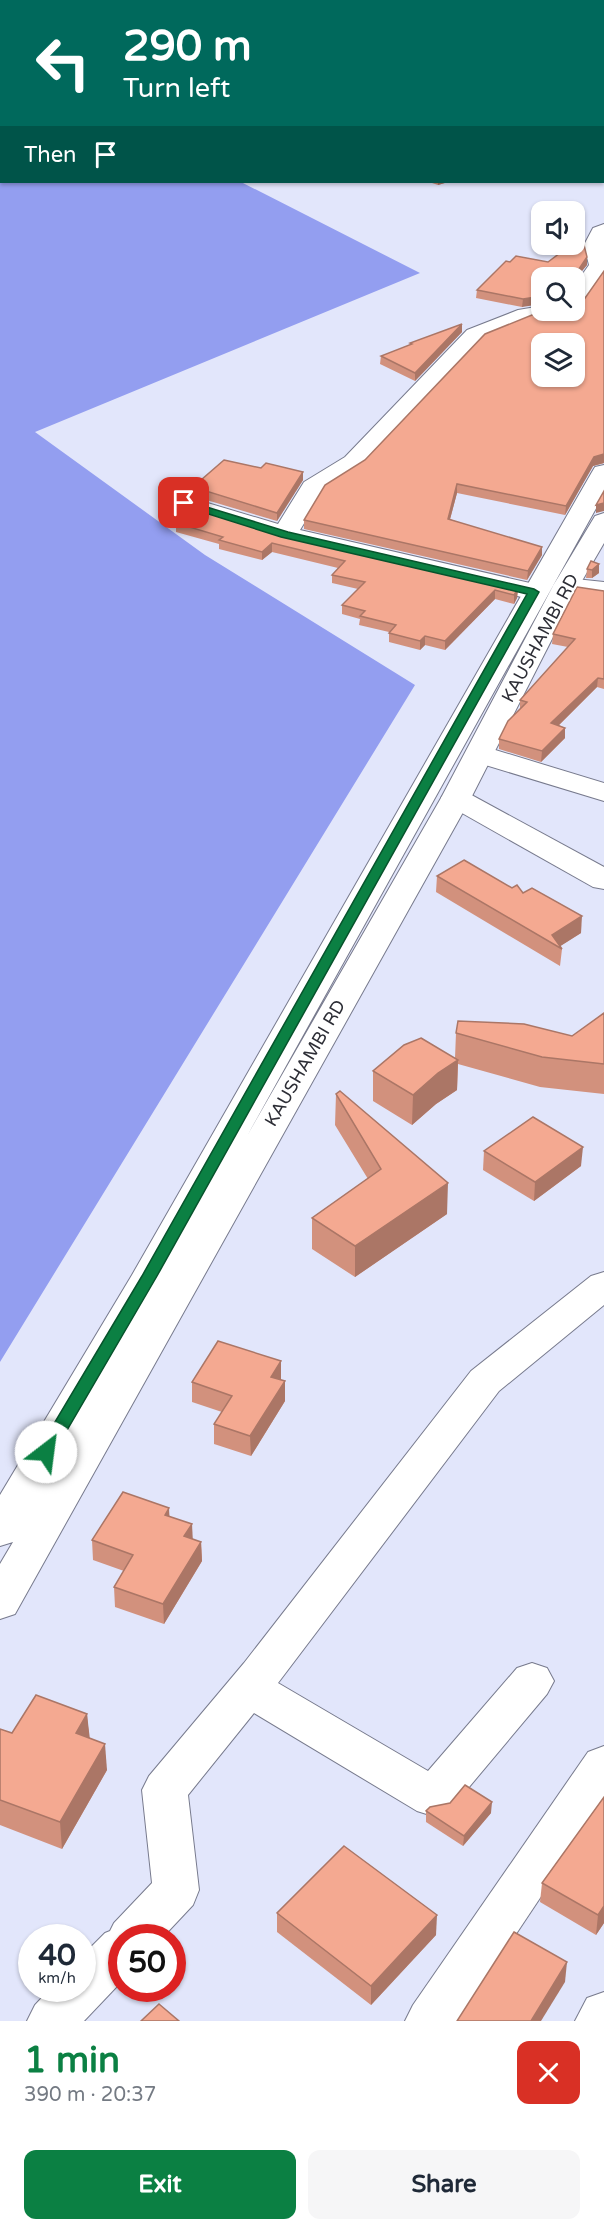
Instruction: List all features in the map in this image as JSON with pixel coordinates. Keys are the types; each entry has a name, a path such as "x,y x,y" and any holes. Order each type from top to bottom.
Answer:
{"main road":[{"path":"585,286 600,265 594,245 600,232 604,230"},
{"path":"285,534 313,487 354,462 475,335 531,314"},
{"path":"0,1530 150,1276 534,592 604,472"},
{"path":"184,503 285,534 534,592"},
{"name":"KAUSHAMBI RD","path":"0,1602 456,798 566,586 604,521"},
{"path":"566,586 604,590"},
{"path":"479,754 604,792"},
{"path":"456,798 604,880"},
{"path":"144,1924 176,1890 165,1790 249,1688 485,1381 604,1285"},
{"path":"249,1688 433,1797 532,1680"},
{"path":"430,2021 604,1765"},
{"path":"96,1975 108,1962"},
{"path":"52,2021 70,2002"},
{"path":"600,2021 604,2014"}],"shaded area":[{"path":"0,183 243,183 420,273 35,432 205,555 415,685 0,1362"}],"building":[{"path":"585,249 587,257 580,267 531,267 531,298 523,299 477,290 506,261 510,262 516,256 548,262 557,255 585,255"},
{"path":"604,271 604,454 594,457 566,506 457,484 448,519 542,547 528,571 304,520 325,485 365,460 485,334 531,315 531,321 585,321 585,298"},
{"path":"462,324 415,373 381,356 412,344 410,343"},
{"path":"224,460 261,468 266,463 303,472 277,513 193,487"},
{"path":"604,491 604,503 596,505"},
{"path":"195,508 275,532 518,589 514,595 495,590 445,641 425,636 420,641 389,633 396,625 360,616 365,611 342,605 365,582 332,575 345,561 272,543 262,552 219,540 223,537 176,523"},
{"path":"591,561 599,564 592,570 587,569"},
{"path":"577,587 604,591 604,679 598,678 551,723 565,728 542,751 499,739 508,721 527,702 520,700 575,639 553,634"},
{"path":"464,860 512,888 517,885 523,893 532,888 582,916 552,935 562,949 437,876"},
{"path":"604,1013 604,1064 542,1057 456,1033 458,1021 524,1024 572,1036"},
{"path":"421,1038 458,1060 438,1073 413,1095 373,1071 404,1045"},
{"path":"340,1091 448,1183 355,1246 312,1218 381,1169 336,1094"},
{"path":"533,1117 583,1147 535,1182 484,1151"},
{"path":"218,1341 281,1361 271,1377 285,1381 250,1436 214,1424 232,1396 192,1382"},
{"path":"123,1492 169,1508 165,1515 192,1524 184,1536 201,1542 163,1604 114,1587 133,1555 92,1540"},
{"path":"36,1695 87,1714 76,1733 105,1744 60,1822 0,1800 0,1729 12,1733"},
{"path":"465,1785 492,1802 464,1836 426,1811 430,1807 450,1803"},
{"path":"604,1797 604,1906 598,1915 542,1883"},
{"path":"344,1846 437,1915 371,1986 277,1913"},
{"path":"514,1932 567,1962 531,2021 457,2021"},
{"path":"159,2004 179,2021 141,2021"}],"route":[{"path":"46,1452 150,1276 534,592 285,534 184,503"}]}
